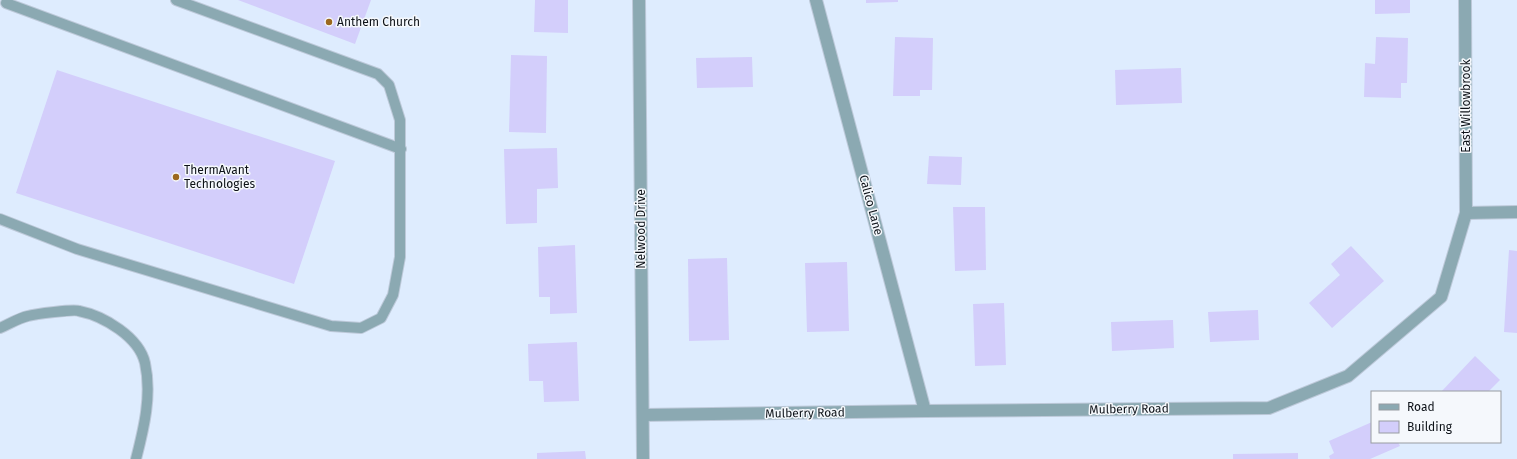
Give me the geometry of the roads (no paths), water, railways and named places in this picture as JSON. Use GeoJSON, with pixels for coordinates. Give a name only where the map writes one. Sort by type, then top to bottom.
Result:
{"type":"FeatureCollection","features":[{"type":"Feature","properties":{"kind":"street","name":"Nelwood Drive"},"geometry":{"type":"LineString","coordinates":[[639,0],[643,459]]}},
{"type":"Feature","properties":{"kind":"street","name":"Calico Lane"},"geometry":{"type":"LineString","coordinates":[[816,0],[925,411]]}},
{"type":"Feature","properties":{"kind":"street","name":"East Willowbrook"},"geometry":{"type":"LineString","coordinates":[[1465,0],[1466,213]]}},
{"type":"Feature","properties":{"kind":"street"},"geometry":{"type":"LineString","coordinates":[[1466,213],[1517,212]]}},
{"type":"Feature","properties":{"kind":"street","name":"Mulberry Road"},"geometry":{"type":"LineString","coordinates":[[643,415],[1269,408],[1348,376],[1441,297],[1466,213]]}},
{"type":"Feature","properties":{"kind":"lane"},"geometry":{"type":"LineString","coordinates":[[0,219],[77,249],[331,326],[361,328],[381,318],[393,295],[400,257],[400,120],[389,85],[378,74],[176,0]]}},
{"type":"Feature","properties":{"kind":"lane"},"geometry":{"type":"LineString","coordinates":[[6,4],[401,149]]}},
{"type":"Feature","properties":{"kind":"lane"},"geometry":{"type":"LineString","coordinates":[[0,328],[27,316],[78,310],[102,319],[123,331],[136,343],[145,361],[148,381],[146,418],[136,459]]}},
{"type":"Feature","properties":{"kind":"place","name":"Anthem Church"},"geometry":{"type":"Point","coordinates":[329,22]}},
{"type":"Feature","properties":{"kind":"place","name":"ThermAvant Technologies"},"geometry":{"type":"Point","coordinates":[176,177]}}]}
